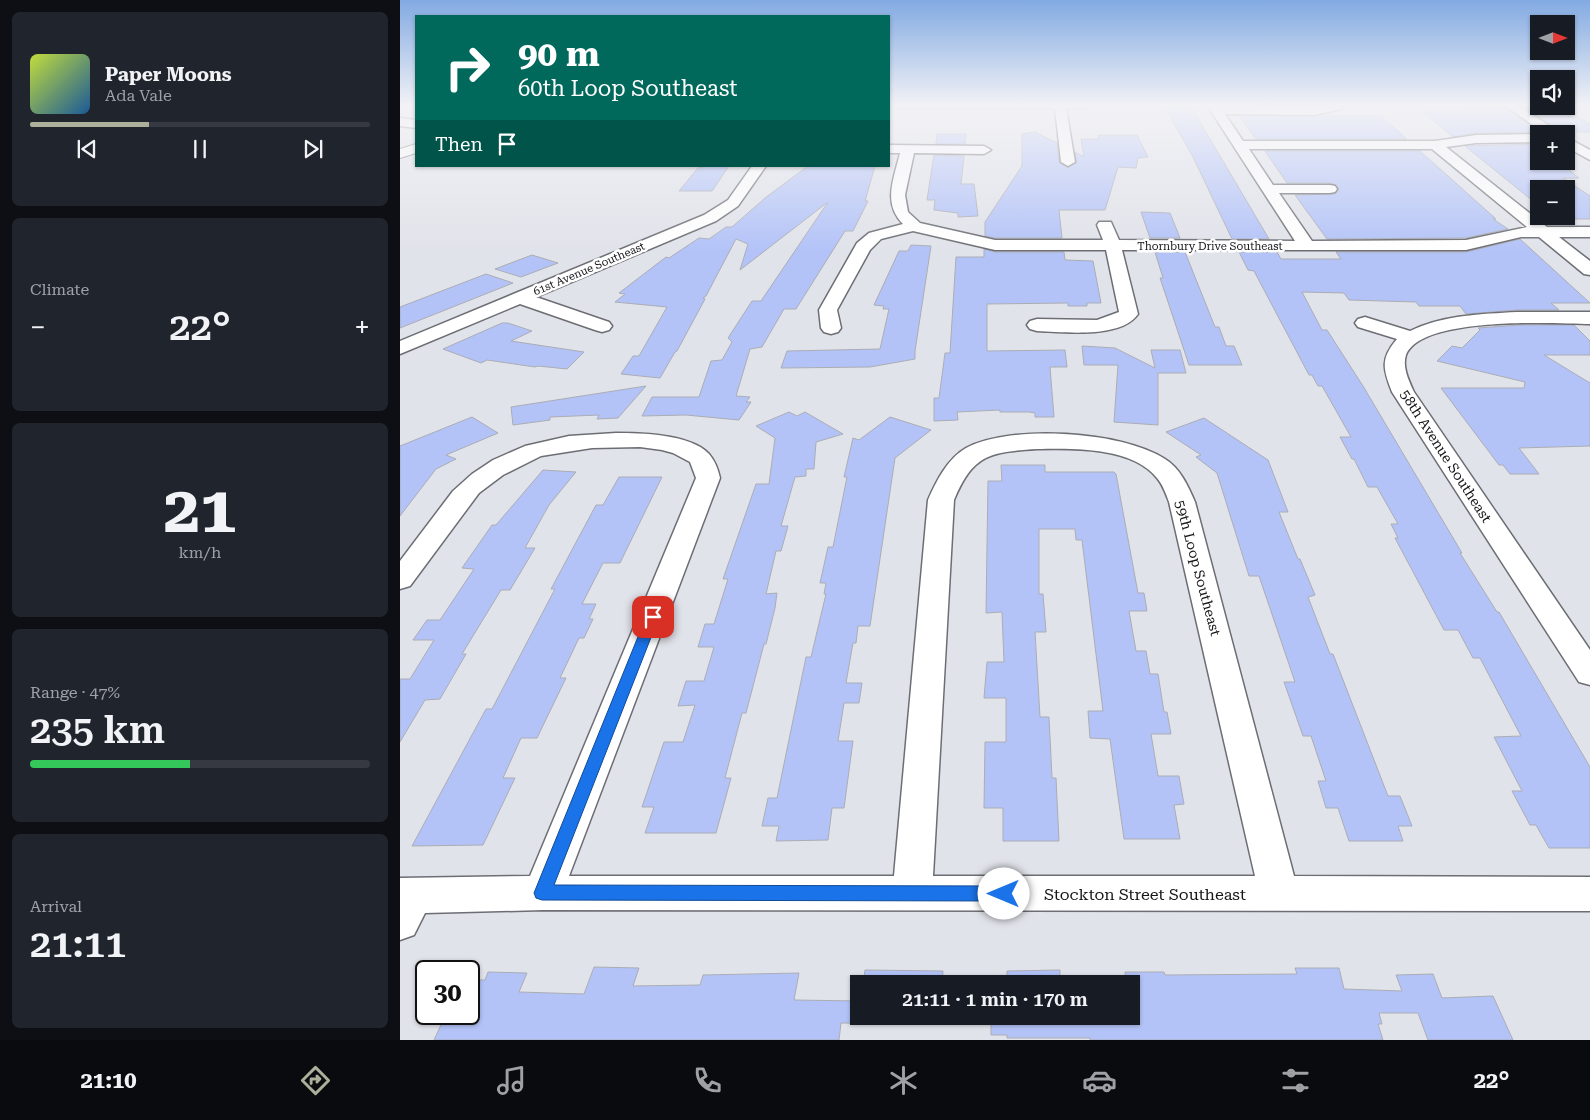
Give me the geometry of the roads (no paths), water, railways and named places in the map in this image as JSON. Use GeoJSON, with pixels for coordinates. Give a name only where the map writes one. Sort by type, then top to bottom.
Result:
{"type":"FeatureCollection","features":[{"type":"Feature","properties":{"kind":"street"},"geometry":{"type":"LineString","coordinates":[[907,154],[898,195],[901,213],[914,226]]}},
{"type":"Feature","properties":{"kind":"street"},"geometry":{"type":"LineString","coordinates":[[1067,154],[1068,162]]}},
{"type":"Feature","properties":{"kind":"street"},"geometry":{"type":"LineString","coordinates":[[1247,154],[1307,246]]}},
{"type":"Feature","properties":{"kind":"street"},"geometry":{"type":"LineString","coordinates":[[1445,154],[1590,270]]}},
{"type":"Feature","properties":{"kind":"street","name":"61st Avenue Southeast"},"geometry":{"type":"LineString","coordinates":[[400,348],[710,218],[733,203],[758,167]]}},
{"type":"Feature","properties":{"kind":"street"},"geometry":{"type":"LineString","coordinates":[[1270,189],[1330,189]]}},
{"type":"Feature","properties":{"kind":"street"},"geometry":{"type":"LineString","coordinates":[[1038,325],[1104,326],[1117,322],[1129,314],[1113,246],[1105,225]]}},
{"type":"Feature","properties":{"kind":"street"},"geometry":{"type":"LineString","coordinates":[[831,328],[828,310],[863,247],[875,236],[914,226]]}},
{"type":"Feature","properties":{"kind":"street","name":"Thornbury Drive Southeast"},"geometry":{"type":"LineString","coordinates":[[914,226],[952,238],[995,245],[1466,245],[1521,232],[1590,232]]}},
{"type":"Feature","properties":{"kind":"street"},"geometry":{"type":"LineString","coordinates":[[520,298],[602,326]]}},
{"type":"Feature","properties":{"kind":"street"},"geometry":{"type":"LineString","coordinates":[[1365,323],[1410,337],[1452,323],[1480,319],[1590,318]]}},
{"type":"Feature","properties":{"kind":"street","name":"58th Avenue Southeast"},"geometry":{"type":"LineString","coordinates":[[1410,337],[1397,352],[1395,376],[1590,674]]}},
{"type":"Feature","properties":{"kind":"street"},"geometry":{"type":"LineString","coordinates":[[400,580],[465,492],[485,476],[513,459],[535,450],[562,443],[587,440],[657,442],[679,447],[696,455],[705,466],[708,478],[542,893]]}},
{"type":"Feature","properties":{"kind":"street","name":"59th Loop Southeast"},"geometry":{"type":"LineString","coordinates":[[912,894],[941,500],[957,467],[974,453],[1012,442],[1101,444],[1136,453],[1158,465],[1171,478],[1182,502],[1279,894]]}},
{"type":"Feature","properties":{"kind":"street","name":"Stockton Street Southeast"},"geometry":{"type":"LineString","coordinates":[[404,905],[542,893],[1590,894]]}}]}
